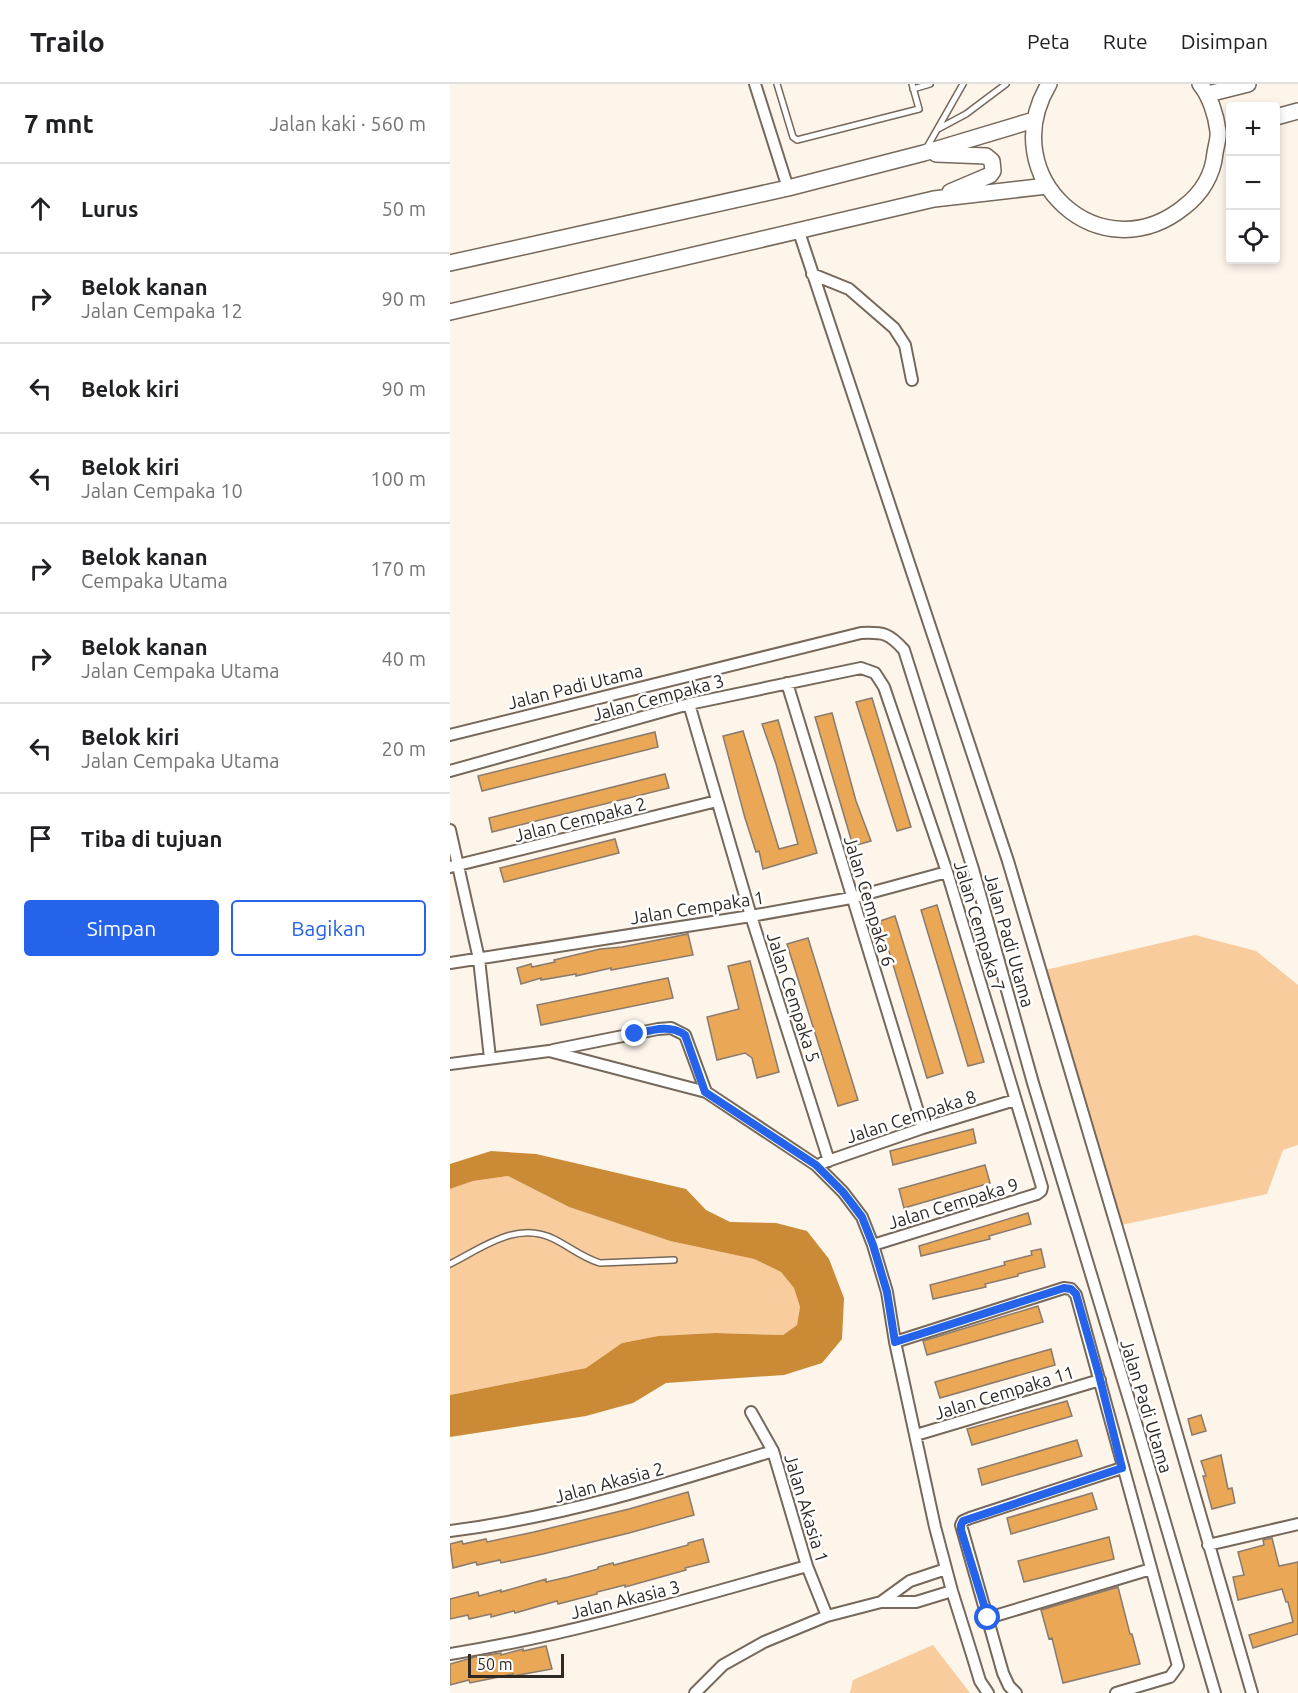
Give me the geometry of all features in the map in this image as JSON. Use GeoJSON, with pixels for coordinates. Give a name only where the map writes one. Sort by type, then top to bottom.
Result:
{"type":"FeatureCollection","features":[{"type":"Feature","properties":{"kind":"street"},"geometry":{"type":"LineString","coordinates":[[755,84],[788,188]]}},
{"type":"Feature","properties":{"kind":"street"},"geometry":{"type":"LineString","coordinates":[[1049,84],[1040,98],[1032,137],[1039,171],[1047,186],[1070,212],[1102,227],[1137,230],[1170,219],[1197,197],[1214,166],[1224,130],[1204,89],[1248,84]]}},
{"type":"Feature","properties":{"kind":"street"},"geometry":{"type":"LineString","coordinates":[[1280,116],[1298,111]]}},
{"type":"Feature","properties":{"kind":"street"},"geometry":{"type":"LineString","coordinates":[[450,262],[788,188],[924,153],[1034,120]]}},
{"type":"Feature","properties":{"kind":"street"},"geometry":{"type":"LineString","coordinates":[[924,153],[986,156],[990,158],[993,166],[990,175],[934,199]]}},
{"type":"Feature","properties":{"kind":"street"},"geometry":{"type":"LineString","coordinates":[[450,312],[934,199],[1047,186]]}},
{"type":"Feature","properties":{"kind":"street"},"geometry":{"type":"LineString","coordinates":[[798,229],[1008,861],[1129,1266],[1252,1693]]}},
{"type":"Feature","properties":{"kind":"street"},"geometry":{"type":"LineString","coordinates":[[812,274],[849,289],[894,328],[905,345],[912,380]]}},
{"type":"Feature","properties":{"kind":"street","name":"Jalan Padi Utama"},"geometry":{"type":"LineString","coordinates":[[450,735],[861,633],[880,632],[893,638],[904,650],[973,869],[1032,1083],[1134,1416],[1215,1693]]}},
{"type":"Feature","properties":{"kind":"street","name":"Jalan Cempaka 3"},"geometry":{"type":"LineString","coordinates":[[450,771],[689,704],[861,668],[875,673]]}},
{"type":"Feature","properties":{"kind":"street","name":"Jalan Cempaka 7"},"geometry":{"type":"LineString","coordinates":[[875,673],[884,687],[947,872],[1042,1187],[1041,1191]]}},
{"type":"Feature","properties":{"kind":"street","name":"Jalan Cempaka 6"},"geometry":{"type":"LineString","coordinates":[[787,683],[923,1128]]}},
{"type":"Feature","properties":{"kind":"street","name":"Jalan Cempaka 5"},"geometry":{"type":"LineString","coordinates":[[689,704],[751,916],[829,1161]]}},
{"type":"Feature","properties":{"kind":"street","name":"Jalan Cempaka 2"},"geometry":{"type":"LineString","coordinates":[[454,867],[717,801]]}},
{"type":"Feature","properties":{"kind":"street"},"geometry":{"type":"LineString","coordinates":[[450,830],[454,867],[479,959],[490,1058]]}},
{"type":"Feature","properties":{"kind":"street","name":"Jalan Cempaka 1"},"geometry":{"type":"LineString","coordinates":[[450,963],[851,898],[947,872]]}},
{"type":"Feature","properties":{"kind":"street"},"geometry":{"type":"LineString","coordinates":[[450,1064],[549,1051],[671,1028],[685,1035],[705,1092]]}},
{"type":"Feature","properties":{"kind":"street"},"geometry":{"type":"LineString","coordinates":[[549,1051],[705,1092],[816,1165],[843,1192],[862,1217],[887,1292],[925,1488],[946,1569],[980,1681],[988,1693]]}},
{"type":"Feature","properties":{"kind":"street","name":"Jalan Cempaka 8"},"geometry":{"type":"LineString","coordinates":[[816,1165],[923,1128],[1015,1100]]}},
{"type":"Feature","properties":{"kind":"street","name":"Jalan Cempaka 9"},"geometry":{"type":"LineString","coordinates":[[873,1245],[1041,1191]]}},
{"type":"Feature","properties":{"kind":"street"},"geometry":{"type":"LineString","coordinates":[[895,1342],[1064,1288],[1071,1289],[1076,1294],[1178,1666],[1170,1677],[1116,1693]]}},
{"type":"Feature","properties":{"kind":"street","name":"Jalan Cempaka 11"},"geometry":{"type":"LineString","coordinates":[[916,1436],[1100,1380]]}},
{"type":"Feature","properties":{"kind":"street","name":"Jalan Akasia 1"},"geometry":{"type":"LineString","coordinates":[[751,1412],[773,1452],[807,1566],[827,1616]]}},
{"type":"Feature","properties":{"kind":"street","name":"Jalan Akasia 2"},"geometry":{"type":"LineString","coordinates":[[450,1531],[497,1525],[577,1509],[773,1452]]}},
{"type":"Feature","properties":{"kind":"street"},"geometry":{"type":"LineString","coordinates":[[1016,1693],[1009,1686],[1004,1673],[961,1525],[963,1521],[1122,1468]]}},
{"type":"Feature","properties":{"kind":"street"},"geometry":{"type":"LineString","coordinates":[[1208,1545],[1298,1524]]}},
{"type":"Feature","properties":{"kind":"street","name":"Jalan Akasia 3"},"geometry":{"type":"LineString","coordinates":[[450,1654],[495,1647],[578,1628],[807,1566]]}},
{"type":"Feature","properties":{"kind":"street"},"geometry":{"type":"LineString","coordinates":[[881,1602],[910,1581],[946,1569]]}},
{"type":"Feature","properties":{"kind":"street"},"geometry":{"type":"LineString","coordinates":[[988,1618],[1151,1569]]}},
{"type":"Feature","properties":{"kind":"street"},"geometry":{"type":"LineString","coordinates":[[695,1693],[723,1665],[764,1642],[827,1616],[881,1602],[916,1602],[952,1591]]}},
{"type":"Feature","properties":{"kind":"lane"},"geometry":{"type":"LineString","coordinates":[[777,84],[793,137],[798,140],[919,109],[913,86],[930,84]]}},
{"type":"Feature","properties":{"kind":"lane"},"geometry":{"type":"LineString","coordinates":[[924,153],[963,84]]}},
{"type":"Feature","properties":{"kind":"lane"},"geometry":{"type":"LineString","coordinates":[[938,129],[966,114],[1006,84]]}},
{"type":"Feature","properties":{"kind":"lane"},"geometry":{"type":"LineString","coordinates":[[450,1264],[501,1238],[522,1232],[552,1237],[590,1260],[600,1263],[674,1260]]}},
{"type":"Feature","properties":{"kind":"shaded area"},"geometry":{"type":"Polygon","coordinates":[[[1195,935],[1256,951],[1298,985],[1298,1145],[1283,1150],[1267,1194],[1112,1227],[1037,972],[1195,935]]]}},
{"type":"Feature","properties":{"kind":"shaded area"},"geometry":{"type":"Polygon","coordinates":[[[491,1151],[536,1154],[686,1189],[706,1210],[730,1222],[776,1223],[807,1231],[829,1259],[844,1298],[842,1339],[822,1363],[784,1375],[666,1383],[633,1403],[586,1416],[450,1437],[450,1395],[586,1368],[622,1343],[658,1336],[715,1333],[783,1335],[797,1325],[800,1307],[794,1288],[781,1272],[754,1259],[670,1241],[569,1207],[508,1176],[473,1181],[450,1189],[450,1164],[491,1151]]]}},
{"type":"Feature","properties":{"kind":"shaded area"},"geometry":{"type":"Polygon","coordinates":[[[508,1176],[569,1207],[670,1241],[754,1259],[781,1272],[794,1288],[800,1307],[797,1325],[783,1335],[715,1333],[658,1336],[622,1343],[586,1368],[450,1395],[450,1189],[473,1181],[508,1176]]]}},
{"type":"Feature","properties":{"kind":"shaded area"},"geometry":{"type":"Polygon","coordinates":[[[933,1645],[970,1693],[850,1693],[853,1680],[933,1645]]]}},
{"type":"Feature","properties":{"kind":"building"},"geometry":{"type":"Polygon","coordinates":[[[872,698],[911,827],[897,831],[856,702],[872,698]]]}},
{"type":"Feature","properties":{"kind":"building"},"geometry":{"type":"Polygon","coordinates":[[[832,713],[856,801],[871,841],[853,846],[815,717],[832,713]]]}},
{"type":"Feature","properties":{"kind":"building"},"geometry":{"type":"Polygon","coordinates":[[[778,720],[817,853],[763,869],[759,851],[756,852],[745,818],[723,736],[743,731],[779,849],[798,844],[776,764],[762,724],[778,720]]]}},
{"type":"Feature","properties":{"kind":"building"},"geometry":{"type":"Polygon","coordinates":[[[655,732],[658,747],[482,791],[478,776],[655,732]]]}},
{"type":"Feature","properties":{"kind":"building"},"geometry":{"type":"Polygon","coordinates":[[[665,774],[669,788],[492,832],[489,818],[665,774]]]}},
{"type":"Feature","properties":{"kind":"building"},"geometry":{"type":"Polygon","coordinates":[[[615,839],[619,853],[504,882],[500,868],[615,839]]]}},
{"type":"Feature","properties":{"kind":"building"},"geometry":{"type":"Polygon","coordinates":[[[937,905],[984,1062],[968,1066],[921,910],[937,905]]]}},
{"type":"Feature","properties":{"kind":"building"},"geometry":{"type":"Polygon","coordinates":[[[895,916],[943,1073],[927,1078],[880,921],[895,916]]]}},
{"type":"Feature","properties":{"kind":"building"},"geometry":{"type":"Polygon","coordinates":[[[688,934],[693,955],[576,976],[576,974],[541,980],[541,978],[521,984],[517,968],[555,962],[554,960],[600,949],[688,934]]]}},
{"type":"Feature","properties":{"kind":"building"},"geometry":{"type":"Polygon","coordinates":[[[808,938],[858,1100],[838,1106],[787,944],[808,938]]]}},
{"type":"Feature","properties":{"kind":"building"},"geometry":{"type":"Polygon","coordinates":[[[750,961],[779,1072],[757,1078],[752,1058],[745,1053],[717,1060],[707,1017],[739,1009],[728,966],[750,961]]]}},
{"type":"Feature","properties":{"kind":"building"},"geometry":{"type":"Polygon","coordinates":[[[668,978],[673,998],[541,1025],[537,1005],[668,978]]]}},
{"type":"Feature","properties":{"kind":"building"},"geometry":{"type":"Polygon","coordinates":[[[973,1129],[976,1143],[893,1165],[890,1151],[973,1129]]]}},
{"type":"Feature","properties":{"kind":"building"},"geometry":{"type":"Polygon","coordinates":[[[985,1165],[990,1183],[904,1208],[899,1189],[985,1165]]]}},
{"type":"Feature","properties":{"kind":"building"},"geometry":{"type":"Polygon","coordinates":[[[1028,1213],[1031,1224],[989,1236],[990,1239],[921,1256],[919,1246],[1028,1213]]]}},
{"type":"Feature","properties":{"kind":"building"},"geometry":{"type":"Polygon","coordinates":[[[1041,1249],[1045,1267],[985,1284],[986,1287],[933,1299],[930,1285],[1005,1265],[1004,1262],[1032,1255],[1031,1251],[1041,1249]]]}},
{"type":"Feature","properties":{"kind":"building"},"geometry":{"type":"Polygon","coordinates":[[[1038,1306],[1043,1322],[927,1355],[923,1341],[1038,1306]]]}},
{"type":"Feature","properties":{"kind":"building"},"geometry":{"type":"Polygon","coordinates":[[[1051,1349],[1055,1365],[940,1398],[935,1382],[1051,1349]]]}},
{"type":"Feature","properties":{"kind":"building"},"geometry":{"type":"Polygon","coordinates":[[[1067,1401],[1072,1416],[972,1445],[967,1429],[1067,1401]]]}},
{"type":"Feature","properties":{"kind":"building"},"geometry":{"type":"Polygon","coordinates":[[[1201,1415],[1206,1431],[1192,1435],[1188,1419],[1201,1415]]]}},
{"type":"Feature","properties":{"kind":"building"},"geometry":{"type":"Polygon","coordinates":[[[1077,1440],[1082,1456],[982,1485],[978,1469],[1077,1440]]]}},
{"type":"Feature","properties":{"kind":"building"},"geometry":{"type":"Polygon","coordinates":[[[1221,1455],[1228,1489],[1232,1488],[1235,1503],[1212,1509],[1201,1461],[1221,1455]]]}},
{"type":"Feature","properties":{"kind":"building"},"geometry":{"type":"Polygon","coordinates":[[[688,1492],[694,1515],[543,1554],[501,1563],[500,1560],[477,1565],[476,1562],[453,1568],[450,1544],[486,1539],[487,1542],[534,1532],[688,1492]]]}},
{"type":"Feature","properties":{"kind":"building"},"geometry":{"type":"Polygon","coordinates":[[[1092,1493],[1097,1509],[1011,1534],[1007,1518],[1092,1493]]]}},
{"type":"Feature","properties":{"kind":"building"},"geometry":{"type":"Polygon","coordinates":[[[1109,1537],[1114,1559],[1024,1582],[1018,1561],[1109,1537]]]}},
{"type":"Feature","properties":{"kind":"building"},"geometry":{"type":"Polygon","coordinates":[[[1272,1538],[1279,1566],[1298,1562],[1298,1634],[1253,1648],[1249,1635],[1293,1622],[1282,1589],[1238,1600],[1233,1577],[1244,1575],[1238,1552],[1264,1545],[1263,1540],[1272,1538]]]}},
{"type":"Feature","properties":{"kind":"building"},"geometry":{"type":"Polygon","coordinates":[[[703,1539],[709,1562],[685,1568],[686,1570],[515,1613],[514,1611],[491,1617],[491,1614],[469,1619],[468,1615],[450,1619],[450,1599],[478,1592],[479,1596],[501,1590],[501,1592],[546,1579],[546,1582],[568,1577],[703,1539]]]}},
{"type":"Feature","properties":{"kind":"building"},"geometry":{"type":"Polygon","coordinates":[[[1118,1587],[1140,1664],[1063,1683],[1052,1638],[1049,1639],[1041,1610],[1118,1587]]]}},
{"type":"Feature","properties":{"kind":"building"},"geometry":{"type":"Polygon","coordinates":[[[546,1646],[552,1669],[470,1683],[469,1680],[450,1685],[450,1664],[475,1657],[501,1653],[501,1655],[546,1646]]]}},
{"type":"Feature","properties":{"kind":"route"},"geometry":{"type":"LineString","coordinates":[[635,1034],[671,1028],[685,1035],[705,1092],[816,1165],[843,1192],[862,1217],[873,1245],[887,1292],[895,1342],[1064,1288],[1071,1289],[1076,1294],[1122,1468],[963,1521],[961,1530],[988,1618]]}}]}
